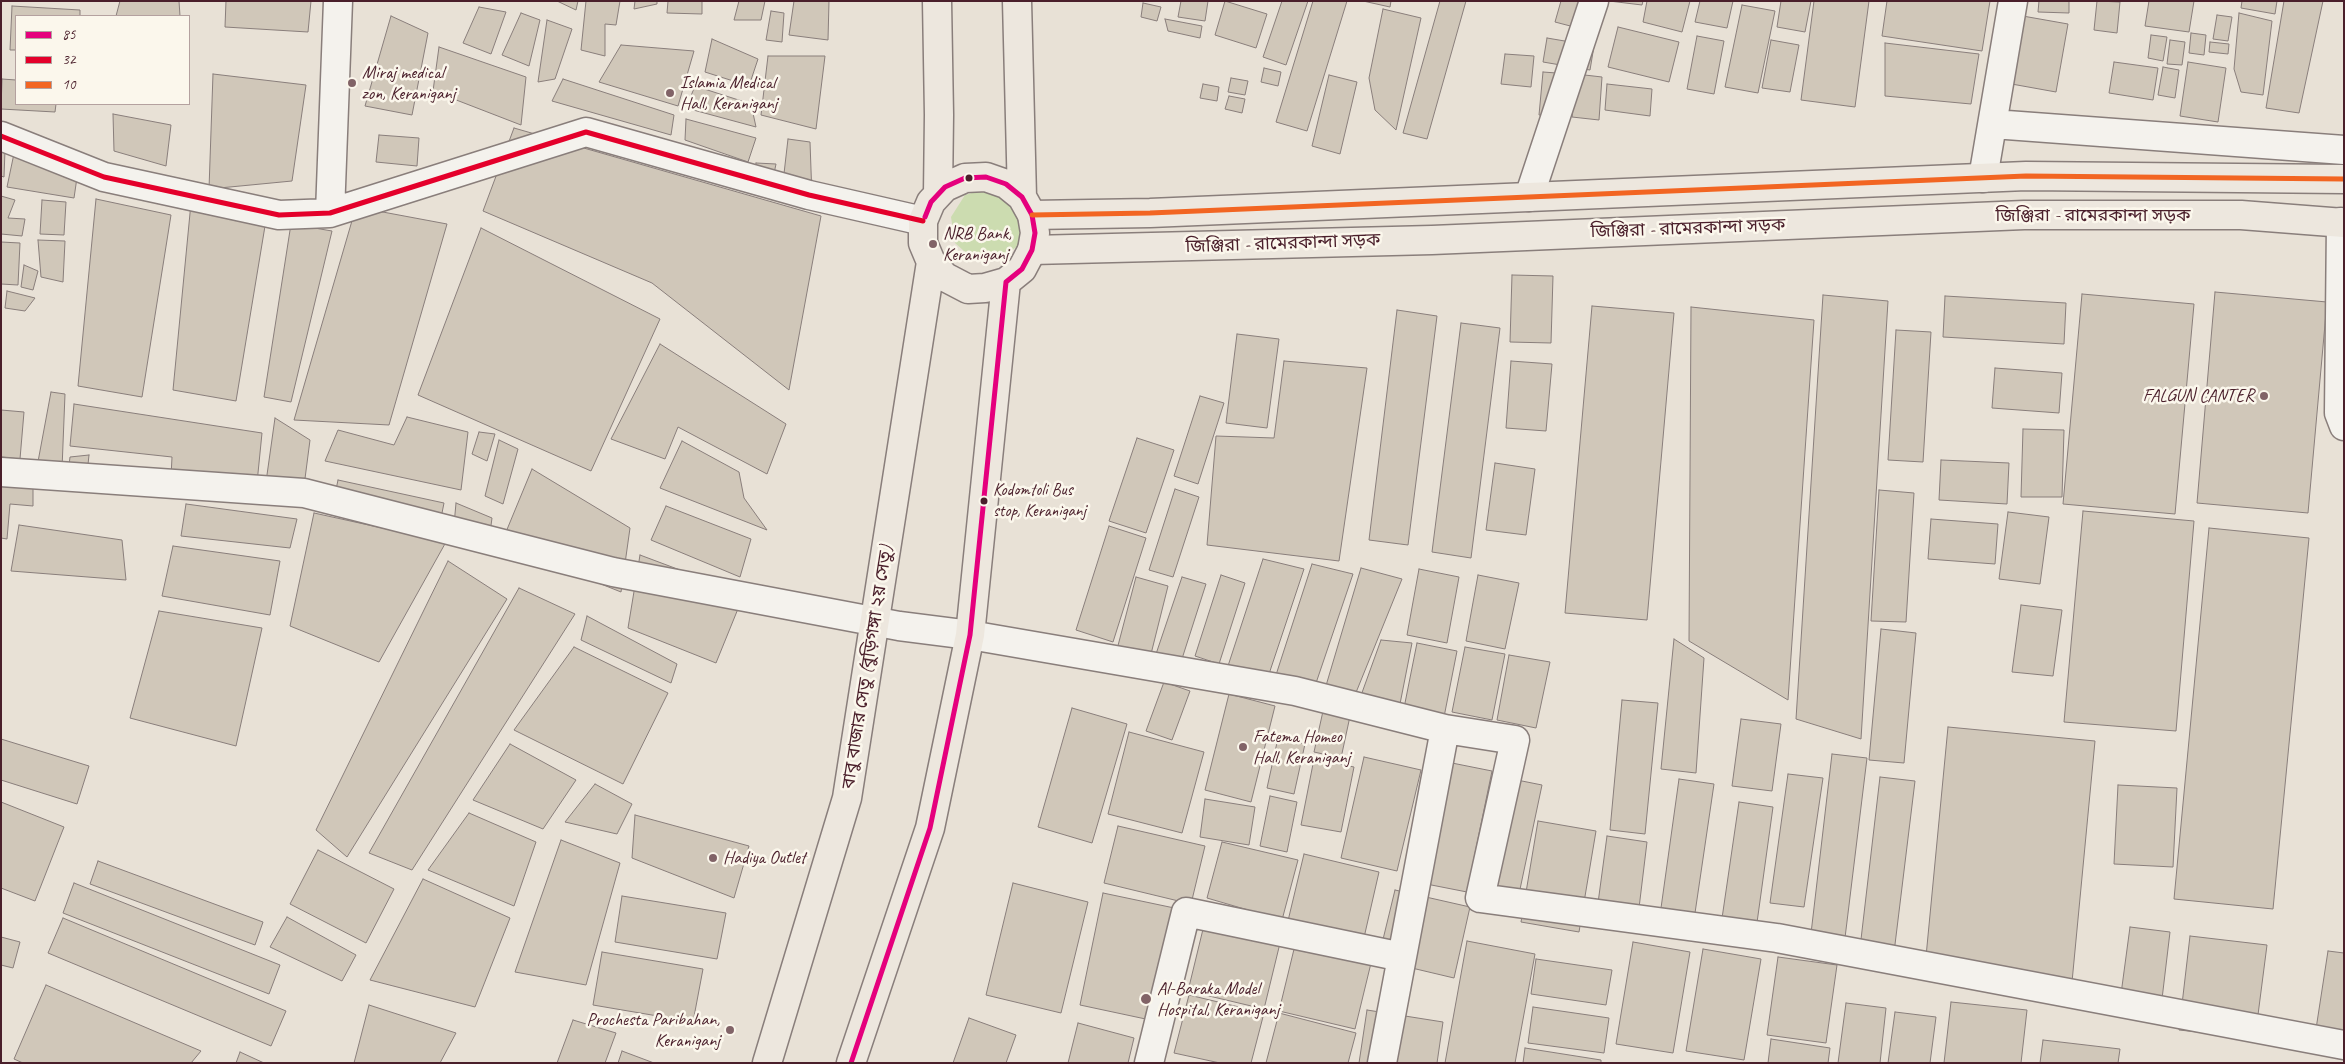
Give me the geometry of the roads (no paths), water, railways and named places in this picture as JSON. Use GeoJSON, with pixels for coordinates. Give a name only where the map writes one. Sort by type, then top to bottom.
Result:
{"type":"FeatureCollection","features":[{"type":"Feature","properties":{"kind":"main road"},"geometry":{"type":"LineString","coordinates":[[937,1],[938,194]]}},
{"type":"Feature","properties":{"kind":"main road"},"geometry":{"type":"LineString","coordinates":[[1017,1],[1027,206],[1035,233],[1032,250],[1022,269],[1006,282],[986,288],[968,289],[945,278],[931,262],[923,243],[923,222],[931,202],[946,187],[965,178],[986,177],[1006,184],[1027,206]]}},
{"type":"Feature","properties":{"kind":"main road","name":"জিঞ্জিরা - রামেরকান্দা সড়ক"},"geometry":{"type":"LineString","coordinates":[[1027,206],[1150,213],[1983,178],[2243,176],[2344,179]]}},
{"type":"Feature","properties":{"kind":"main road","name":"জিঞ্জিরা - রামেরকান্দা সড়ক"},"geometry":{"type":"LineString","coordinates":[[1032,250],[1432,240],[2024,215],[2241,215],[2342,222]]}},
{"type":"Feature","properties":{"kind":"main road","name":"বাবু বাজার সেতু (বুড়িগঙ্গা ২য় সেতু)"},"geometry":{"type":"LineString","coordinates":[[767,1063],[847,798],[931,262]]}},
{"type":"Feature","properties":{"kind":"main road"},"geometry":{"type":"LineString","coordinates":[[851,1063],[930,828],[970,635],[1006,282]]}},
{"type":"Feature","properties":{"kind":"street"},"geometry":{"type":"LineString","coordinates":[[330,213],[338,1]]}},
{"type":"Feature","properties":{"kind":"street"},"geometry":{"type":"LineString","coordinates":[[1529,196],[1594,1]]}},
{"type":"Feature","properties":{"kind":"street"},"geometry":{"type":"LineString","coordinates":[[1983,178],[2013,1]]}},
{"type":"Feature","properties":{"kind":"street"},"geometry":{"type":"LineString","coordinates":[[1993,124],[2344,150]]}},
{"type":"Feature","properties":{"kind":"street"},"geometry":{"type":"LineString","coordinates":[[1,136],[104,177],[279,215],[330,213],[586,132],[809,195],[923,222]]}},
{"type":"Feature","properties":{"kind":"street"},"geometry":{"type":"LineString","coordinates":[[2342,222],[2339,413],[2344,426]]}},
{"type":"Feature","properties":{"kind":"street"},"geometry":{"type":"LineString","coordinates":[[1,472],[304,493],[613,572],[899,626],[970,635],[1295,691],[1445,729],[1515,740],[1480,898],[1777,938],[2344,1045]]}},
{"type":"Feature","properties":{"kind":"street"},"geometry":{"type":"LineString","coordinates":[[1382,1063],[1445,729]]}},
{"type":"Feature","properties":{"kind":"street"},"geometry":{"type":"LineString","coordinates":[[1149,1063],[1186,912],[1402,957]]}},
{"type":"Feature","properties":{"kind":"place","name":"Miraj medical zon, Keraniganj"},"geometry":{"type":"Point","coordinates":[352,83]}},
{"type":"Feature","properties":{"kind":"place","name":"Islamia Medical Hall, Keraniganj"},"geometry":{"type":"Point","coordinates":[670,93]}},
{"type":"Feature","properties":{"kind":"place","name":"NRB Bank, Keraniganj"},"geometry":{"type":"Point","coordinates":[933,244]}},
{"type":"Feature","properties":{"kind":"place","name":"FALGUN CANTER"},"geometry":{"type":"Point","coordinates":[2264,396]}},
{"type":"Feature","properties":{"kind":"place","name":"Kodomtoli Bus stop, Keraniganj"},"geometry":{"type":"Point","coordinates":[984,501]}},
{"type":"Feature","properties":{"kind":"place","name":"Fatema Homeo Hall, Keraniganj"},"geometry":{"type":"Point","coordinates":[1243,747]}},
{"type":"Feature","properties":{"kind":"place","name":"Hadiya Outlet"},"geometry":{"type":"Point","coordinates":[713,858]}},
{"type":"Feature","properties":{"kind":"place","name":"Al-Baraka Model Hospital, Keraniganj"},"geometry":{"type":"Point","coordinates":[1146,999]}},
{"type":"Feature","properties":{"kind":"place","name":"Prochesta Paribahan, Keraniganj"},"geometry":{"type":"Point","coordinates":[730,1030]}}]}
